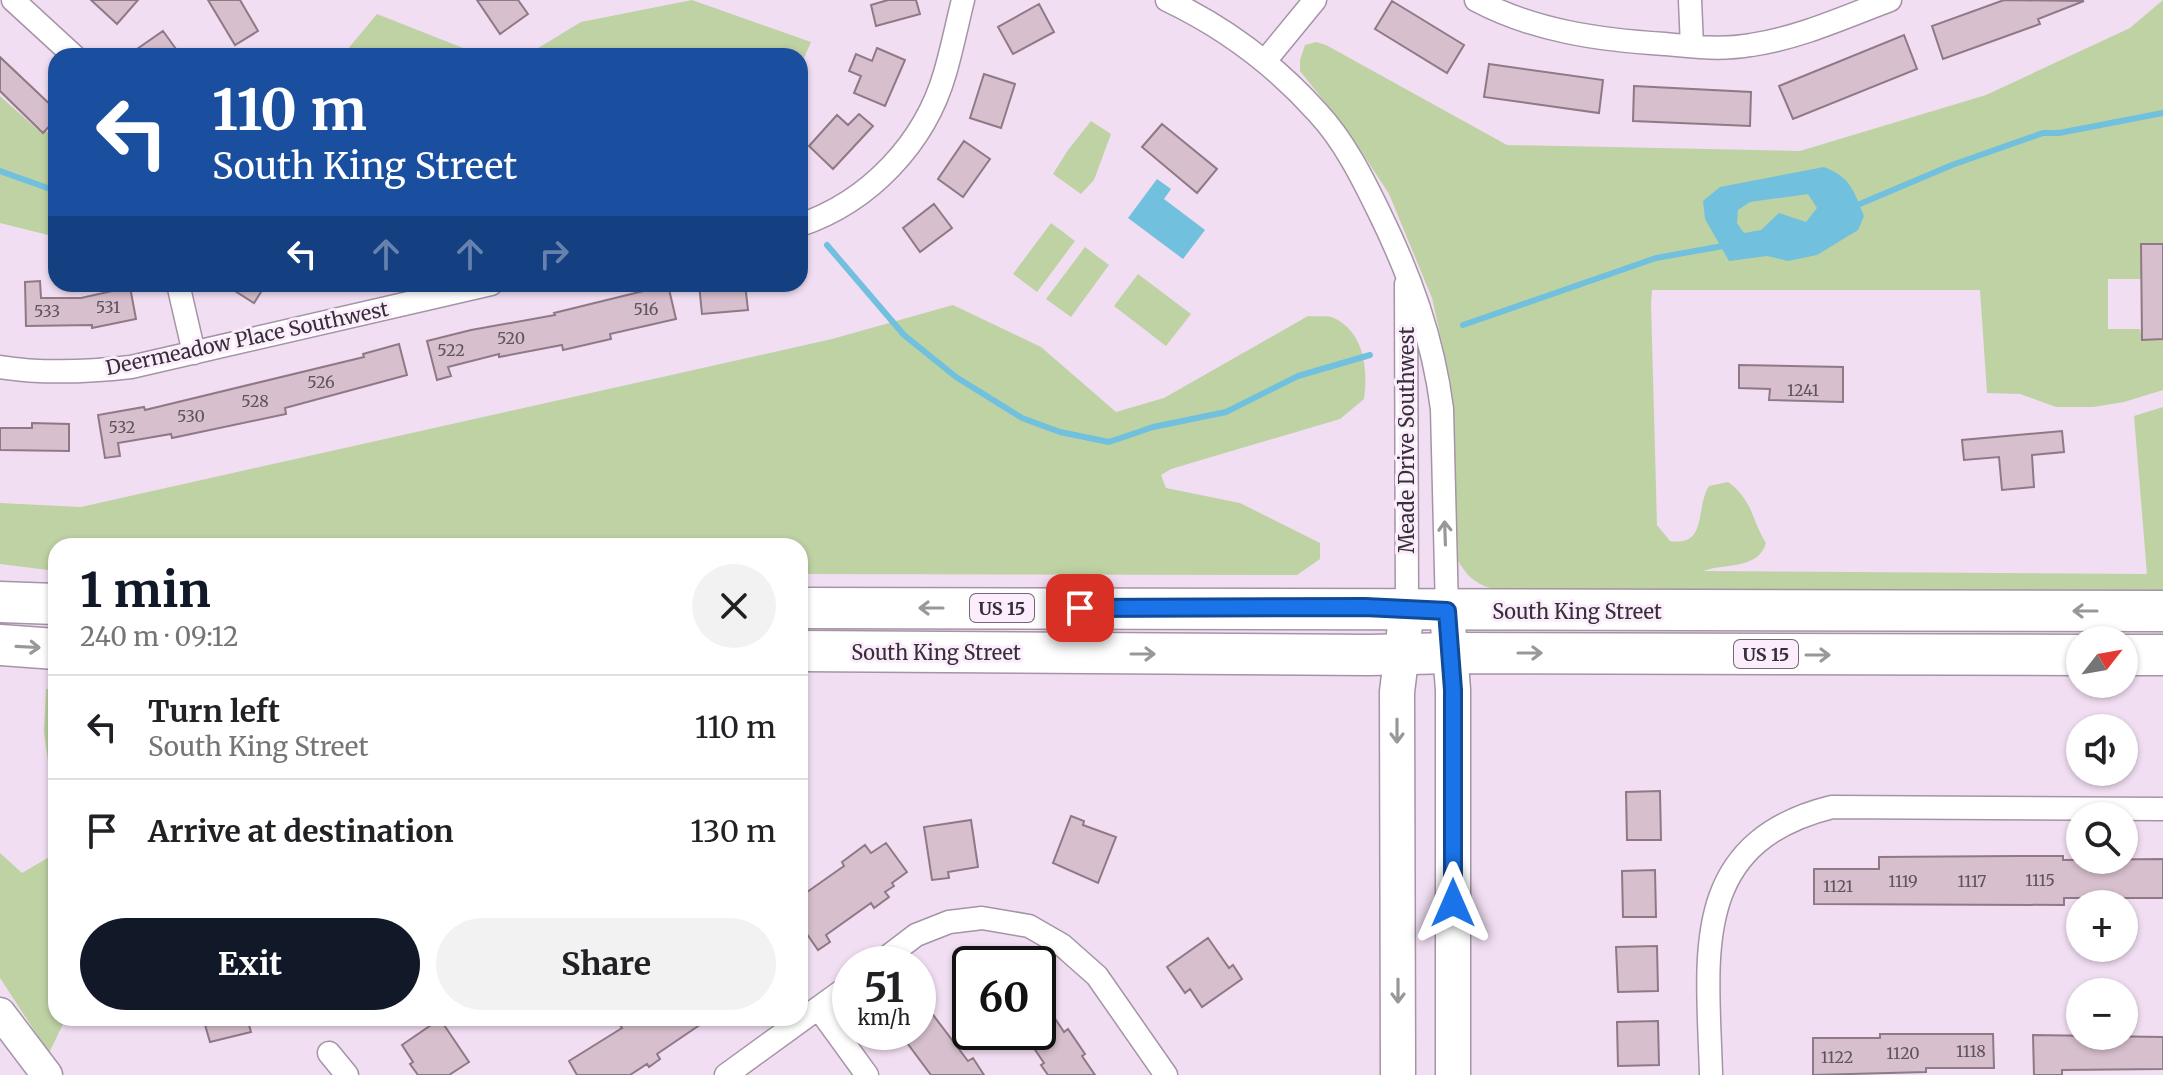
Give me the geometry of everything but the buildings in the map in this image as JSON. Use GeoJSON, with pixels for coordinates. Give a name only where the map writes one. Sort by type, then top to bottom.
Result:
{"type":"FeatureCollection","features":[{"type":"Feature","properties":{"kind":"highway"},"geometry":{"type":"LineString","coordinates":[[0,602],[48,604]]}},
{"type":"Feature","properties":{"kind":"highway","name":"South King Street"},"geometry":{"type":"LineString","coordinates":[[808,608],[2163,611]]}},
{"type":"Feature","properties":{"kind":"highway"},"geometry":{"type":"LineString","coordinates":[[0,645],[48,648]]}},
{"type":"Feature","properties":{"kind":"highway","name":"South King Street"},"geometry":{"type":"LineString","coordinates":[[808,651],[2066,655]]}},
{"type":"Feature","properties":{"kind":"highway"},"geometry":{"type":"LineString","coordinates":[[2138,655],[2163,655]]}},
{"type":"Feature","properties":{"kind":"main road"},"geometry":{"type":"LineString","coordinates":[[1398,1075],[1397,692],[1407,609]]}},
{"type":"Feature","properties":{"kind":"main road"},"geometry":{"type":"LineString","coordinates":[[1447,611],[1452,653],[1453,1075]]}},
{"type":"Feature","properties":{"kind":"street"},"geometry":{"type":"LineString","coordinates":[[13,0],[65,48]]}},
{"type":"Feature","properties":{"kind":"street"},"geometry":{"type":"LineString","coordinates":[[808,221],[848,203],[871,186],[896,161],[917,133],[945,75],[963,0]]}},
{"type":"Feature","properties":{"kind":"street","name":"Meade Drive Southwest"},"geometry":{"type":"LineString","coordinates":[[1167,0],[1220,30],[1265,61],[1320,115],[1347,153],[1370,194],[1406,270],[1426,326],[1442,409],[1447,611]]}},
{"type":"Feature","properties":{"kind":"street"},"geometry":{"type":"LineString","coordinates":[[1265,61],[1315,0]]}},
{"type":"Feature","properties":{"kind":"street"},"geometry":{"type":"LineString","coordinates":[[1476,0],[1526,23],[1591,37],[1727,49],[1777,40],[1890,0]]}},
{"type":"Feature","properties":{"kind":"street"},"geometry":{"type":"LineString","coordinates":[[1690,0],[1692,46]]}},
{"type":"Feature","properties":{"kind":"street","name":"Meade Drive Southwest"},"geometry":{"type":"LineString","coordinates":[[1406,270],[1407,609]]}},
{"type":"Feature","properties":{"kind":"street"},"geometry":{"type":"LineString","coordinates":[[180,292],[194,353]]}},
{"type":"Feature","properties":{"kind":"street","name":"Deermeadow Place Southwest"},"geometry":{"type":"LineString","coordinates":[[0,367],[45,372],[87,372],[131,367],[457,292]]}},
{"type":"Feature","properties":{"kind":"street"},"geometry":{"type":"LineString","coordinates":[[1711,1075],[1708,959],[1714,909],[1738,862],[1781,826],[1804,813],[1832,807],[2163,809]]}},
{"type":"Feature","properties":{"kind":"street"},"geometry":{"type":"LineString","coordinates":[[902,946],[916,935],[949,922],[982,918],[1029,926],[1062,945],[1097,976],[1166,1075]]}},
{"type":"Feature","properties":{"kind":"street"},"geometry":{"type":"LineString","coordinates":[[808,1017],[832,999]]}},
{"type":"Feature","properties":{"kind":"street"},"geometry":{"type":"LineString","coordinates":[[819,1009],[867,1075]]}},
{"type":"Feature","properties":{"kind":"street"},"geometry":{"type":"LineString","coordinates":[[0,1013],[47,1075]]}},
{"type":"Feature","properties":{"kind":"street"},"geometry":{"type":"LineString","coordinates":[[726,1075],[795,1026]]}},
{"type":"Feature","properties":{"kind":"street"},"geometry":{"type":"LineString","coordinates":[[329,1053],[347,1075]]}},
{"type":"Feature","properties":{"kind":"green space"},"geometry":{"type":"Polygon","coordinates":[[[692,0],[811,42],[808,49],[538,48],[581,22],[692,0]]]}},
{"type":"Feature","properties":{"kind":"green space"},"geometry":{"type":"Polygon","coordinates":[[[2163,0],[2163,244],[2141,245],[2142,279],[2108,279],[2108,329],[2140,329],[2142,339],[2163,339],[2163,390],[2124,402],[2093,407],[2056,407],[2020,394],[1987,393],[1980,290],[1652,290],[1651,303],[1657,525],[1670,541],[1690,538],[1698,524],[1709,486],[1728,482],[1747,503],[1766,543],[1762,552],[1748,562],[1703,571],[2147,574],[2134,416],[2163,407],[2163,599],[1490,588],[1467,574],[1457,559],[1454,411],[1432,298],[1389,194],[1348,131],[1300,71],[1305,45],[1316,42],[1326,45],[1507,145],[1800,151],[1986,95],[2130,28],[2163,0]]]}},
{"type":"Feature","properties":{"kind":"green space"},"geometry":{"type":"Polygon","coordinates":[[[377,14],[463,48],[349,48],[377,14]]]}},
{"type":"Feature","properties":{"kind":"green space"},"geometry":{"type":"Polygon","coordinates":[[[0,96],[37,129],[48,132],[48,235],[0,223],[0,96]]]}},
{"type":"Feature","properties":{"kind":"green space"},"geometry":{"type":"Polygon","coordinates":[[[1091,121],[1111,134],[1094,180],[1081,194],[1053,174],[1091,121]]]}},
{"type":"Feature","properties":{"kind":"green space"},"geometry":{"type":"Polygon","coordinates":[[[1051,223],[1075,241],[1037,292],[1013,274],[1051,223]]]}},
{"type":"Feature","properties":{"kind":"green space"},"geometry":{"type":"Polygon","coordinates":[[[1085,247],[1109,265],[1071,317],[1046,299],[1085,247]]]}},
{"type":"Feature","properties":{"kind":"green space"},"geometry":{"type":"Polygon","coordinates":[[[1138,274],[1191,314],[1166,346],[1114,306],[1138,274]]]}},
{"type":"Feature","properties":{"kind":"green space"},"geometry":{"type":"Polygon","coordinates":[[[953,305],[1041,347],[1116,412],[1164,398],[1308,316],[1331,317],[1344,325],[1358,343],[1364,365],[1364,399],[1340,419],[1171,469],[1161,475],[1166,488],[1240,503],[1320,543],[1320,559],[1297,575],[808,574],[808,538],[48,538],[48,570],[0,564],[0,503],[81,507],[832,339],[953,305]]]}},
{"type":"Feature","properties":{"kind":"green space"},"geometry":{"type":"Polygon","coordinates":[[[46,689],[48,689],[48,761],[44,732],[46,689]]]}},
{"type":"Feature","properties":{"kind":"green space"},"geometry":{"type":"Polygon","coordinates":[[[0,853],[22,873],[48,858],[48,1026],[62,1026],[49,1053],[0,978],[0,853]]]}},
{"type":"Feature","properties":{"kind":"water"},"geometry":{"type":"Polygon","coordinates":[[[1824,167],[1846,181],[1864,216],[1858,230],[1817,255],[1788,261],[1767,256],[1729,261],[1705,219],[1703,201],[1720,187],[1824,167]],[[1808,194],[1750,202],[1738,210],[1737,223],[1744,233],[1761,230],[1779,213],[1806,222],[1817,208],[1808,194]]]}},
{"type":"Feature","properties":{"kind":"water"},"geometry":{"type":"Polygon","coordinates":[[[1157,179],[1171,189],[1164,199],[1205,230],[1183,259],[1128,218],[1157,179]]]}},
{"type":"Feature","properties":{"kind":"waterway"},"geometry":{"type":"LineString","coordinates":[[1855,206],[1952,165],[2043,133],[2059,133],[2163,113]]}},
{"type":"Feature","properties":{"kind":"waterway"},"geometry":{"type":"LineString","coordinates":[[0,171],[48,188]]}},
{"type":"Feature","properties":{"kind":"waterway"},"geometry":{"type":"LineString","coordinates":[[827,245],[904,335],[956,377],[1022,418],[1060,432],[1109,442],[1153,427],[1226,412],[1298,376],[1370,355]]}},
{"type":"Feature","properties":{"kind":"waterway"},"geometry":{"type":"LineString","coordinates":[[1463,325],[1656,258],[1723,246]]}},
{"type":"Feature","properties":{"kind":"route"},"geometry":{"type":"LineString","coordinates":[[1080,608],[1365,607],[1447,611],[1453,690],[1453,903]]}}]}
